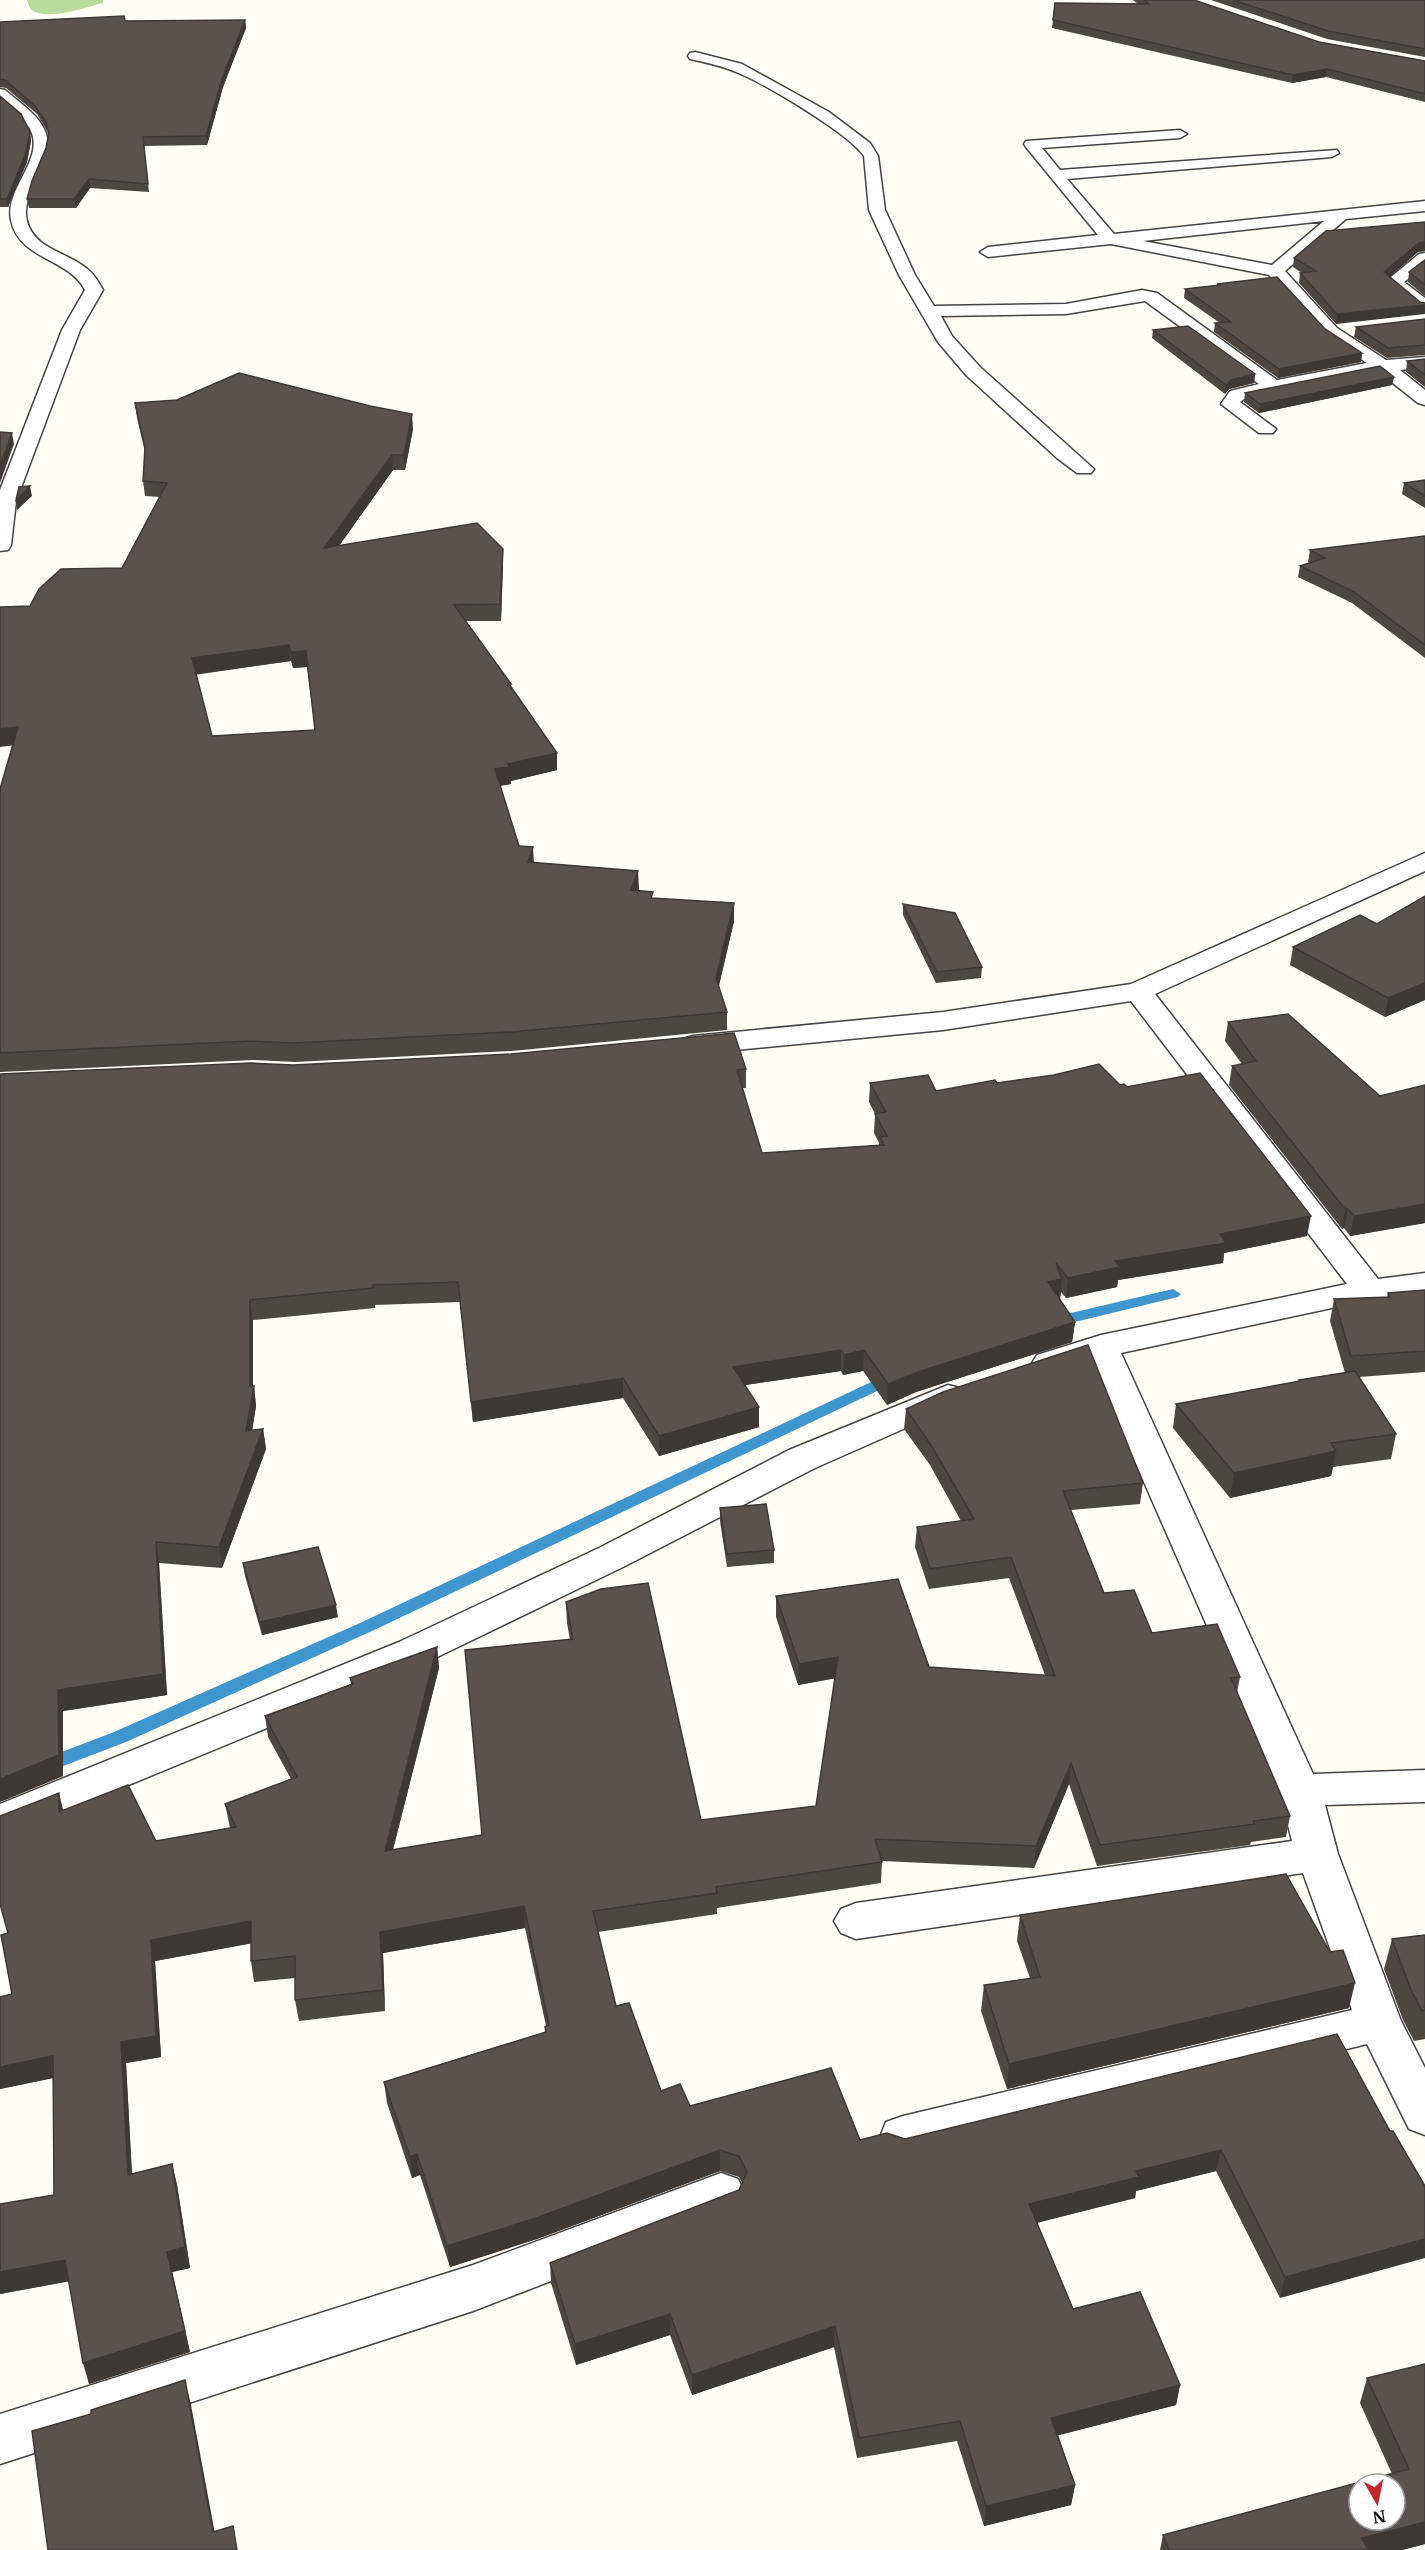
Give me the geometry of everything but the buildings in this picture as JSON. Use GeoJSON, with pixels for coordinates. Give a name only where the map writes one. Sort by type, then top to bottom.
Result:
{"type":"FeatureCollection","features":[{"type":"Feature","properties":{"kind":"street"},"geometry":{"type":"LineString","coordinates":[[695,56],[737,67],[818,112],[865,146],[871,156],[877,210],[907,275],[944,339],[973,371],[1064,454],[1084,469]]}},
{"type":"Feature","properties":{"kind":"street"},"geometry":{"type":"LineString","coordinates":[[0,93],[37,128],[42,145],[18,204],[19,222],[34,247],[91,279],[94,290],[71,330],[6,501],[0,545]]}},
{"type":"Feature","properties":{"kind":"street"},"geometry":{"type":"LineString","coordinates":[[1180,134],[1031,144],[1110,239],[1275,271],[1331,332],[1383,366],[1425,399]]}},
{"type":"Feature","properties":{"kind":"street"},"geometry":{"type":"LineString","coordinates":[[1056,175],[1332,153]]}},
{"type":"Feature","properties":{"kind":"street"},"geometry":{"type":"LineString","coordinates":[[988,252],[1425,206]]}},
{"type":"Feature","properties":{"kind":"street"},"geometry":{"type":"LineString","coordinates":[[1275,271],[1340,216]]}},
{"type":"Feature","properties":{"kind":"street"},"geometry":{"type":"LineString","coordinates":[[1425,258],[1393,282],[1425,306]]}},
{"type":"Feature","properties":{"kind":"street"},"geometry":{"type":"LineString","coordinates":[[929,311],[1066,309],[1142,295],[1151,297],[1274,386]]}},
{"type":"Feature","properties":{"kind":"street"},"geometry":{"type":"LineString","coordinates":[[1331,332],[1354,329]]}},
{"type":"Feature","properties":{"kind":"street"},"geometry":{"type":"LineString","coordinates":[[1266,429],[1230,404],[1232,399],[1238,395],[1274,386],[1383,366],[1425,362]]}},
{"type":"Feature","properties":{"kind":"street"},"geometry":{"type":"LineString","coordinates":[[665,1048],[943,1021],[1138,991],[1425,861]]}},
{"type":"Feature","properties":{"kind":"street"},"geometry":{"type":"LineString","coordinates":[[1138,991],[1365,1284]]}},
{"type":"Feature","properties":{"kind":"street"},"geometry":{"type":"LineString","coordinates":[[0,1822],[413,1652],[612,1557],[802,1458],[929,1402],[1101,1346],[1365,1284],[1425,1283]]}},
{"type":"Feature","properties":{"kind":"street"},"geometry":{"type":"LineString","coordinates":[[1101,1346],[1300,1790],[1317,1854],[1379,2022],[1425,2115]]}},
{"type":"Feature","properties":{"kind":"street"},"geometry":{"type":"LineString","coordinates":[[1300,1790],[1425,1786]]}},
{"type":"Feature","properties":{"kind":"street"},"geometry":{"type":"LineString","coordinates":[[856,1922],[1317,1854]]}},
{"type":"Feature","properties":{"kind":"street"},"geometry":{"type":"LineString","coordinates":[[903,2137],[1379,2022]]}},
{"type":"Feature","properties":{"kind":"street"},"geometry":{"type":"LineString","coordinates":[[0,2439],[473,2288],[721,2194]]}},
{"type":"Feature","properties":{"kind":"green space"},"geometry":{"type":"Polygon","coordinates":[[[27,0],[103,0],[103,3],[69,12],[43,14],[33,11],[27,0]]]}},
{"type":"Feature","properties":{"kind":"waterway"},"geometry":{"type":"LineString","coordinates":[[1054,1322],[1173,1294]]}},
{"type":"Feature","properties":{"kind":"waterway"},"geometry":{"type":"LineString","coordinates":[[45,1766],[120,1737],[366,1627],[890,1378]]}}]}
